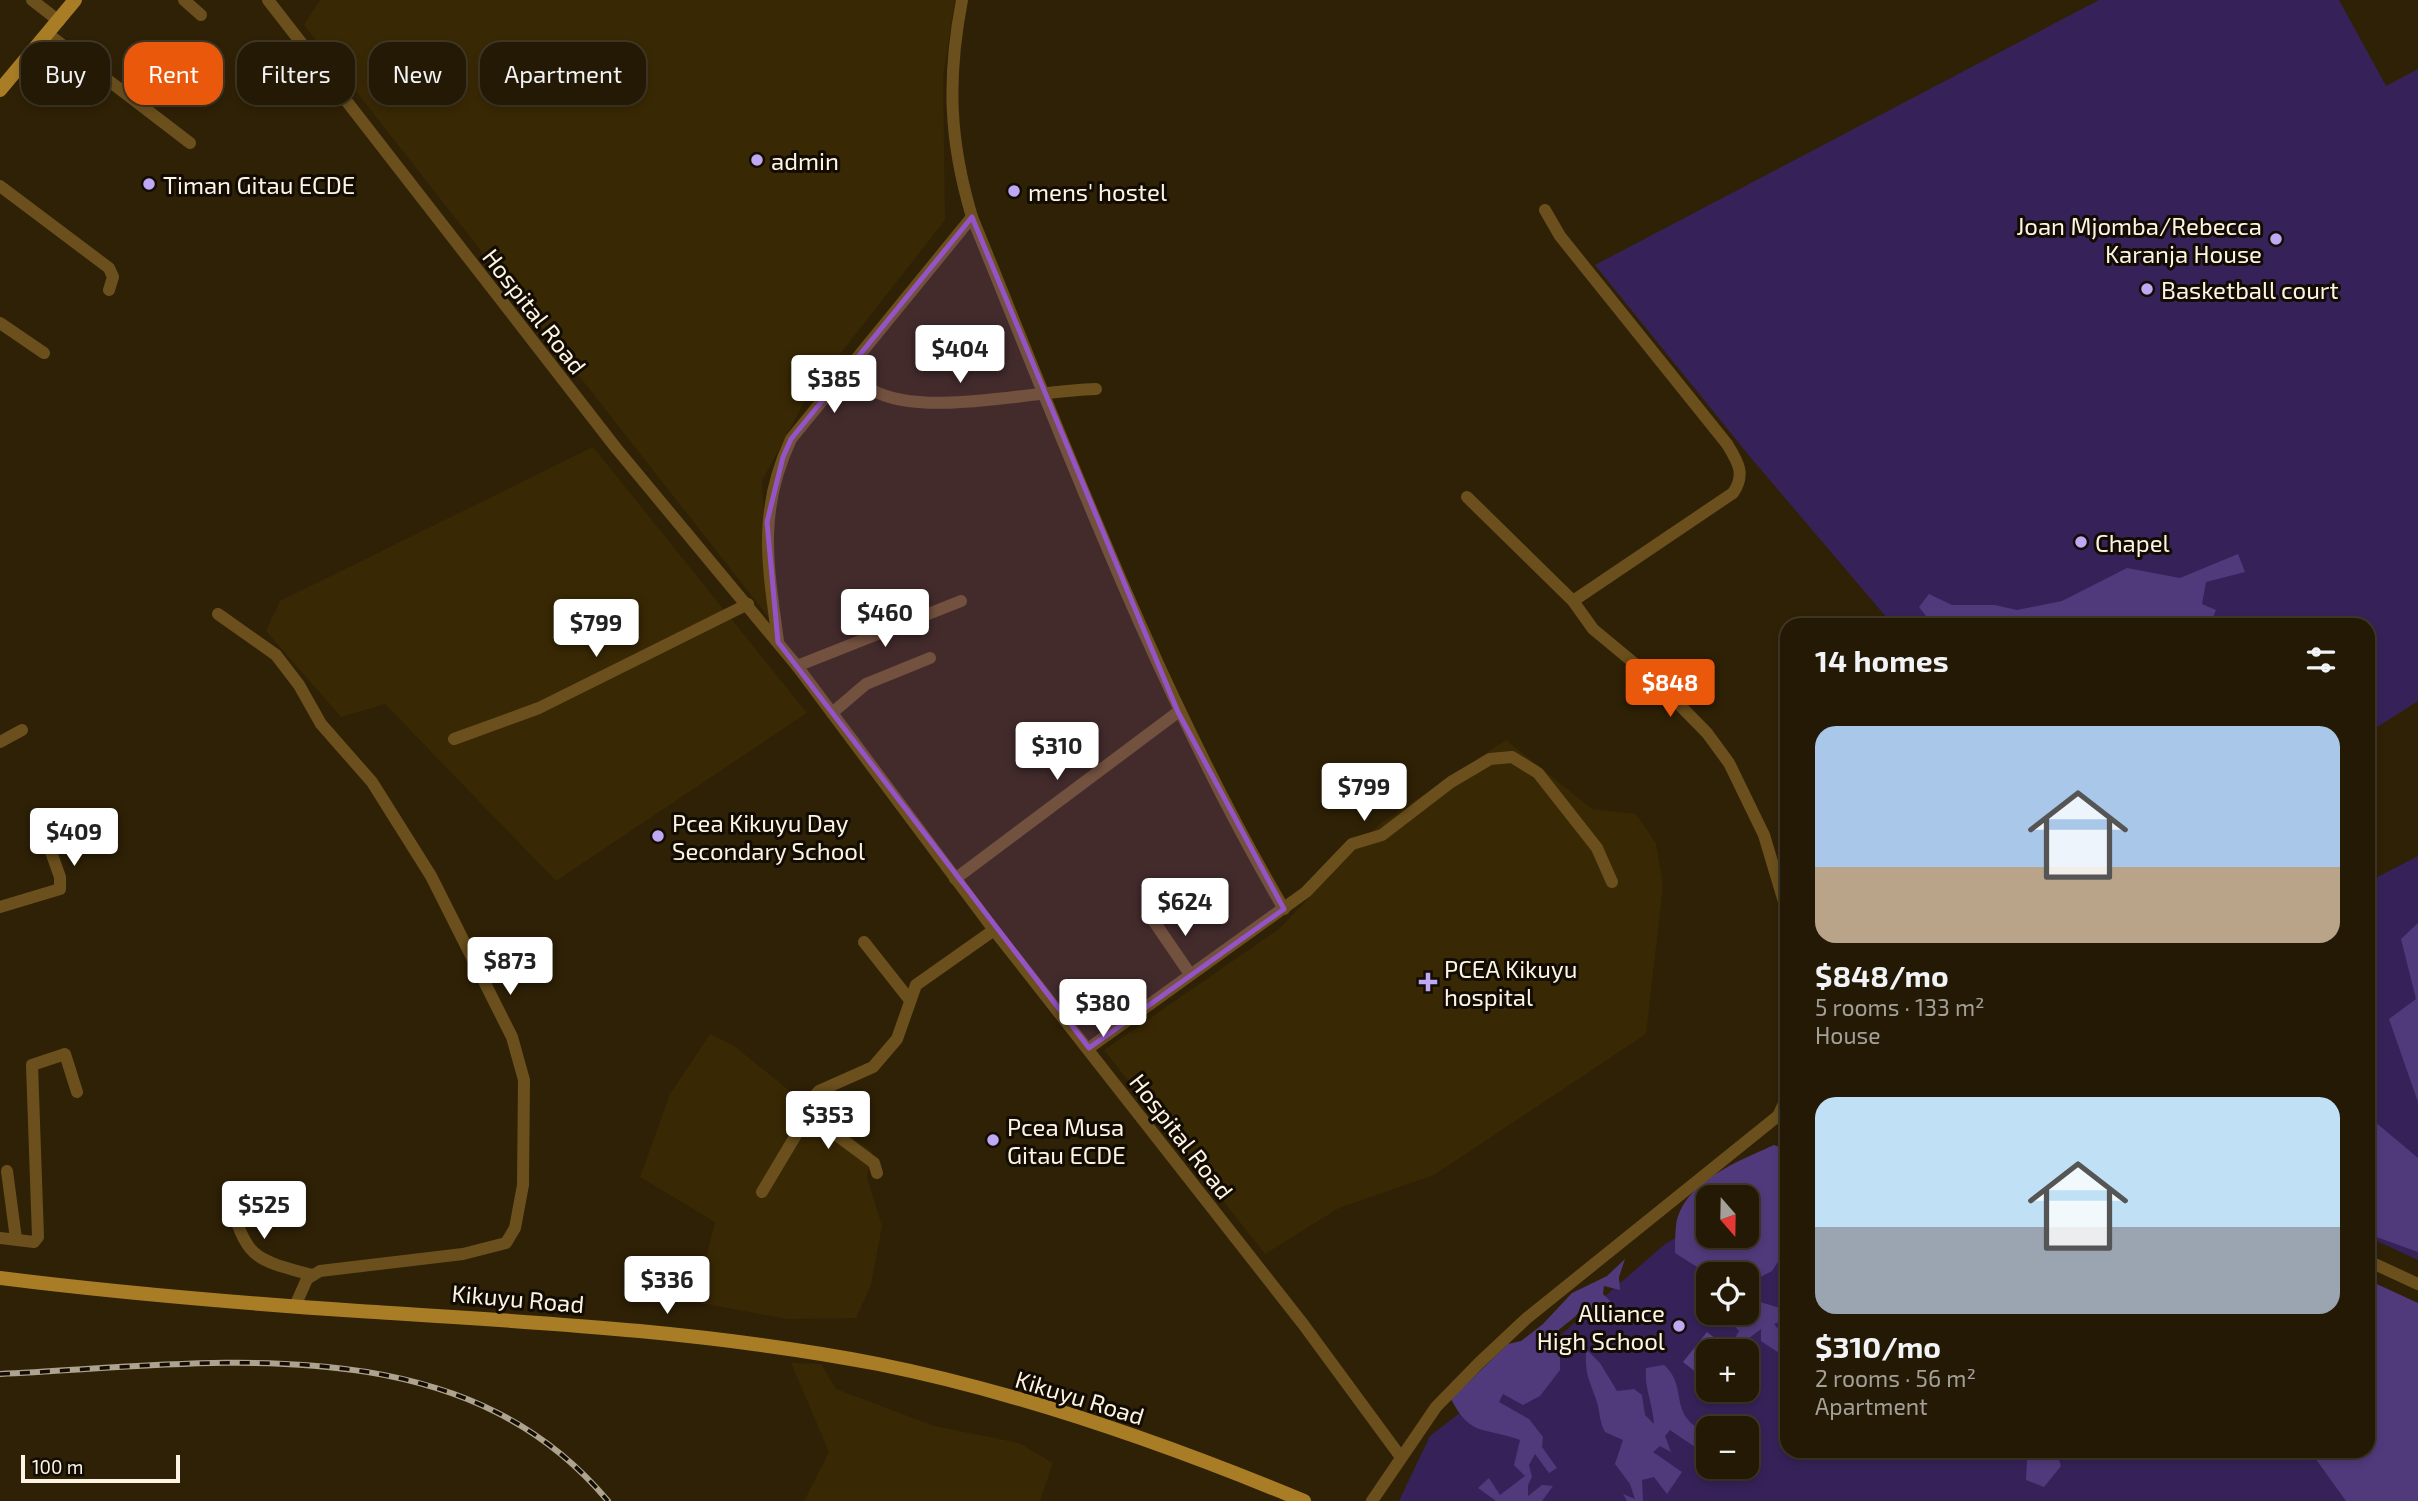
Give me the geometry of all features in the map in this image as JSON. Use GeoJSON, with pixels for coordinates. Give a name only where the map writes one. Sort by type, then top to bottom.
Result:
{"type":"FeatureCollection","features":[{"type":"Feature","properties":{"kind":"main road"},"geometry":{"type":"LineString","coordinates":[[0,90],[75,0]]}},
{"type":"Feature","properties":{"kind":"main road","name":"Kikuyu Road"},"geometry":{"type":"LineString","coordinates":[[0,1278],[295,1306],[496,1318],[690,1336],[878,1364],[1063,1413],[1195,1458],[1304,1501]]}},
{"type":"Feature","properties":{"kind":"street"},"geometry":{"type":"LineString","coordinates":[[32,0],[59,21]]}},
{"type":"Feature","properties":{"kind":"street"},"geometry":{"type":"LineString","coordinates":[[184,0],[201,15]]}},
{"type":"Feature","properties":{"kind":"street","name":"Hospital Road"},"geometry":{"type":"LineString","coordinates":[[268,0],[616,448],[797,666],[955,879],[1303,1324],[1400,1456]]}},
{"type":"Feature","properties":{"kind":"street"},"geometry":{"type":"LineString","coordinates":[[962,0],[950,107],[953,142],[972,217],[1178,712],[1242,838],[1284,909]]}},
{"type":"Feature","properties":{"kind":"street"},"geometry":{"type":"LineString","coordinates":[[48,34],[190,143]]}},
{"type":"Feature","properties":{"kind":"street"},"geometry":{"type":"LineString","coordinates":[[0,186],[109,268],[113,282],[108,290]]}},
{"type":"Feature","properties":{"kind":"street"},"geometry":{"type":"LineString","coordinates":[[1545,210],[1560,236],[1727,444],[1742,471],[1740,482],[1732,493],[1573,601]]}},
{"type":"Feature","properties":{"kind":"street"},"geometry":{"type":"LineString","coordinates":[[778,642],[767,552],[767,522],[769,500],[791,439],[972,217]]}},
{"type":"Feature","properties":{"kind":"street"},"geometry":{"type":"LineString","coordinates":[[0,323],[44,353]]}},
{"type":"Feature","properties":{"kind":"street"},"geometry":{"type":"LineString","coordinates":[[872,390],[899,399],[961,401],[1096,389]]}},
{"type":"Feature","properties":{"kind":"street"},"geometry":{"type":"LineString","coordinates":[[1466,497],[1573,601],[1592,629],[1658,683],[1707,733],[1729,763],[1764,835],[1780,889]]}},
{"type":"Feature","properties":{"kind":"street"},"geometry":{"type":"LineString","coordinates":[[797,666],[961,601]]}},
{"type":"Feature","properties":{"kind":"street"},"geometry":{"type":"LineString","coordinates":[[454,739],[539,708],[748,604]]}},
{"type":"Feature","properties":{"kind":"street"},"geometry":{"type":"LineString","coordinates":[[218,614],[276,655],[299,685],[321,724],[372,782],[431,876],[512,1037],[524,1080],[523,1185],[515,1228],[506,1243],[463,1254],[337,1269],[312,1275],[257,1258],[242,1239],[228,1196]]}},
{"type":"Feature","properties":{"kind":"street"},"geometry":{"type":"LineString","coordinates":[[832,713],[858,688],[930,658]]}},
{"type":"Feature","properties":{"kind":"street"},"geometry":{"type":"LineString","coordinates":[[955,879],[1178,712]]}},
{"type":"Feature","properties":{"kind":"street"},"geometry":{"type":"LineString","coordinates":[[0,742],[22,730]]}},
{"type":"Feature","properties":{"kind":"street"},"geometry":{"type":"LineString","coordinates":[[1089,1048],[1284,909],[1321,879],[1352,844],[1382,835],[1451,782],[1500,756],[1512,757],[1538,773],[1597,848],[1612,882]]}},
{"type":"Feature","properties":{"kind":"street"},"geometry":{"type":"LineString","coordinates":[[0,907],[60,889],[60,877],[50,849]]}},
{"type":"Feature","properties":{"kind":"street"},"geometry":{"type":"LineString","coordinates":[[1153,920],[1190,974]]}},
{"type":"Feature","properties":{"kind":"street"},"geometry":{"type":"LineString","coordinates":[[762,1192],[796,1135],[804,1111],[819,1091],[827,1085],[849,1080],[873,1067],[897,1039],[916,985],[994,930]]}},
{"type":"Feature","properties":{"kind":"street"},"geometry":{"type":"LineString","coordinates":[[864,942],[909,999]]}},
{"type":"Feature","properties":{"kind":"street"},"geometry":{"type":"LineString","coordinates":[[0,1238],[34,1242],[38,1237],[32,1065],[65,1054],[77,1092]]}},
{"type":"Feature","properties":{"kind":"street"},"geometry":{"type":"LineString","coordinates":[[804,1111],[874,1163],[877,1173]]}},
{"type":"Feature","properties":{"kind":"street"},"geometry":{"type":"LineString","coordinates":[[1372,1501],[1400,1456],[1436,1407],[1527,1318],[1780,1118]]}},
{"type":"Feature","properties":{"kind":"street"},"geometry":{"type":"LineString","coordinates":[[7,1171],[16,1239]]}},
{"type":"Feature","properties":{"kind":"street"},"geometry":{"type":"LineString","coordinates":[[2375,1264],[2418,1284]]}},
{"type":"Feature","properties":{"kind":"street"},"geometry":{"type":"LineString","coordinates":[[295,1306],[302,1287],[312,1275]]}},
{"type":"Feature","properties":{"kind":"highlighted area"},"geometry":{"type":"Polygon","coordinates":[[[972,217],[1178,712],[1284,909],[1089,1048],[778,642],[767,522],[783,457],[791,439],[972,217]]]}},
{"type":"Feature","properties":{"kind":"shaded area"},"geometry":{"type":"Polygon","coordinates":[[[320,0],[955,0],[943,77],[945,220],[808,395],[762,481],[769,618],[355,90],[355,42],[317,42],[304,25],[320,0]]]}},
{"type":"Feature","properties":{"kind":"shaded area"},"geometry":{"type":"Polygon","coordinates":[[[2099,0],[2339,0],[2386,86],[2418,69],[2418,701],[2375,729],[2375,618],[1887,618],[1751,458],[1595,265],[2099,0]]]}},
{"type":"Feature","properties":{"kind":"shaded area"},"geometry":{"type":"Polygon","coordinates":[[[593,447],[807,713],[556,881],[385,704],[341,717],[266,631],[280,601],[593,447]]]}},
{"type":"Feature","properties":{"kind":"shaded area"},"geometry":{"type":"Polygon","coordinates":[[[2238,554],[2245,572],[2206,582],[2202,604],[2216,610],[2213,618],[1928,618],[1919,607],[1929,594],[1952,605],[1995,605],[2017,610],[2062,601],[2127,568],[2180,578],[2238,554]]]}},
{"type":"Feature","properties":{"kind":"shaded area","name":"PCEA Kikuyu hospital"},"geometry":{"type":"Polygon","coordinates":[[[1506,740],[1592,809],[1636,814],[1656,843],[1663,886],[1646,1034],[1434,1175],[1339,1208],[1265,1254],[1104,1050],[1279,929],[1381,823],[1506,740]]]}},
{"type":"Feature","properties":{"kind":"shaded area"},"geometry":{"type":"Polygon","coordinates":[[[2418,856],[2418,1260],[2375,1240],[2375,878],[2418,856]]]}},
{"type":"Feature","properties":{"kind":"shaded area"},"geometry":{"type":"Polygon","coordinates":[[[2418,923],[2418,1102],[2389,1019],[2416,999],[2401,939],[2418,923]]]}},
{"type":"Feature","properties":{"kind":"shaded area"},"geometry":{"type":"Polygon","coordinates":[[[710,1034],[733,1045],[818,1114],[872,1151],[867,1177],[882,1226],[871,1285],[856,1318],[787,1319],[695,1302],[715,1222],[640,1177],[670,1094],[710,1034]]]}},
{"type":"Feature","properties":{"kind":"shaded area"},"geometry":{"type":"Polygon","coordinates":[[[2375,1122],[2418,1158],[2418,1252],[2375,1237],[2375,1122]]]}},
{"type":"Feature","properties":{"kind":"shaded area"},"geometry":{"type":"Polygon","coordinates":[[[1774,1145],[1780,1147],[1780,1259],[1772,1271],[1759,1278],[1759,1262],[1696,1262],[1696,1266],[1675,1253],[1676,1226],[1680,1211],[1696,1189],[1696,1248],[1759,1248],[1759,1185],[1700,1185],[1714,1175],[1774,1145]]]}},
{"type":"Feature","properties":{"kind":"shaded area","name":"Alliance High School"},"geometry":{"type":"Polygon","coordinates":[[[1780,1186],[1780,1458],[2375,1458],[2418,1501],[1399,1501],[1430,1436],[1556,1339],[1665,1244],[1696,1226],[1696,1248],[1759,1248],[1759,1217],[1780,1186]]]}},
{"type":"Feature","properties":{"kind":"shaded area"},"geometry":{"type":"Polygon","coordinates":[[[1625,1259],[1619,1277],[1620,1290],[1604,1286],[1603,1294],[1611,1302],[1592,1315],[1580,1311],[1549,1342],[1560,1356],[1560,1370],[1540,1396],[1523,1405],[1503,1394],[1499,1402],[1529,1419],[1543,1437],[1542,1447],[1557,1468],[1549,1473],[1535,1454],[1529,1465],[1532,1477],[1528,1485],[1528,1496],[1542,1485],[1553,1486],[1542,1501],[1496,1501],[1478,1488],[1489,1478],[1500,1495],[1525,1476],[1514,1465],[1520,1440],[1473,1426],[1465,1420],[1451,1399],[1508,1344],[1521,1341],[1543,1324],[1572,1293],[1607,1276],[1625,1259]]]}},
{"type":"Feature","properties":{"kind":"shaded area"},"geometry":{"type":"Polygon","coordinates":[[[2375,1283],[2418,1303],[2418,1501],[2346,1501],[2315,1458],[2375,1458],[2375,1283]]]}},
{"type":"Feature","properties":{"kind":"shaded area"},"geometry":{"type":"Polygon","coordinates":[[[1759,1301],[1780,1308],[1780,1322],[1774,1324],[1780,1331],[1780,1353],[1761,1341],[1761,1329],[1748,1339],[1735,1339],[1739,1331],[1733,1325],[1759,1325],[1759,1301]]]}},
{"type":"Feature","properties":{"kind":"shaded area"},"geometry":{"type":"Polygon","coordinates":[[[1707,1332],[1716,1339],[1701,1339],[1707,1332]]]}},
{"type":"Feature","properties":{"kind":"shaded area"},"geometry":{"type":"Polygon","coordinates":[[[1696,1346],[1696,1372],[1683,1362],[1696,1346]]]}},
{"type":"Feature","properties":{"kind":"shaded area"},"geometry":{"type":"Polygon","coordinates":[[[1586,1349],[1600,1363],[1617,1391],[1634,1389],[1642,1395],[1645,1415],[1654,1424],[1646,1368],[1664,1365],[1671,1373],[1676,1382],[1682,1409],[1696,1427],[1696,1448],[1670,1430],[1665,1436],[1671,1452],[1660,1446],[1653,1452],[1682,1472],[1667,1494],[1654,1477],[1642,1480],[1643,1501],[1627,1501],[1623,1494],[1635,1499],[1630,1484],[1615,1464],[1623,1440],[1605,1432],[1603,1428],[1586,1364],[1586,1349]]]}},
{"type":"Feature","properties":{"kind":"shaded area"},"geometry":{"type":"Polygon","coordinates":[[[791,1363],[821,1364],[836,1389],[934,1426],[1019,1443],[1053,1463],[1040,1501],[804,1501],[829,1452],[791,1363]]]}},
{"type":"Feature","properties":{"kind":"shaded area"},"geometry":{"type":"Polygon","coordinates":[[[2025,1458],[2058,1458],[2061,1466],[2044,1487],[2026,1480],[2025,1458]]]}},
{"type":"Feature","properties":{"kind":"railway"},"geometry":{"type":"LineString","coordinates":[[0,1374],[244,1363],[325,1367],[404,1379],[479,1404],[547,1443],[608,1501]]}},
{"type":"Feature","properties":{"kind":"place","name":"admin"},"geometry":{"type":"Point","coordinates":[757,160]}},
{"type":"Feature","properties":{"kind":"place","name":"Timan Gitau ECDE"},"geometry":{"type":"Point","coordinates":[149,184]}},
{"type":"Feature","properties":{"kind":"place","name":"mens' hostel"},"geometry":{"type":"Point","coordinates":[1014,191]}},
{"type":"Feature","properties":{"kind":"place","name":"Joan Mjomba/Rebecca Karanja House"},"geometry":{"type":"Point","coordinates":[2276,239]}},
{"type":"Feature","properties":{"kind":"place","name":"Basketball court"},"geometry":{"type":"Point","coordinates":[2147,289]}},
{"type":"Feature","properties":{"kind":"place","name":"Chapel"},"geometry":{"type":"Point","coordinates":[2081,542]}},
{"type":"Feature","properties":{"kind":"place","name":"Pcea Kikuyu Day Secondary School"},"geometry":{"type":"Point","coordinates":[658,836]}},
{"type":"Feature","properties":{"kind":"place","name":"PCEA Kikuyu hospital"},"geometry":{"type":"Point","coordinates":[1428,982]}},
{"type":"Feature","properties":{"kind":"place","name":"Pcea Musa Gitau ECDE"},"geometry":{"type":"Point","coordinates":[993,1140]}},
{"type":"Feature","properties":{"kind":"place","name":"Alliance High School"},"geometry":{"type":"Point","coordinates":[1679,1326]}}]}
